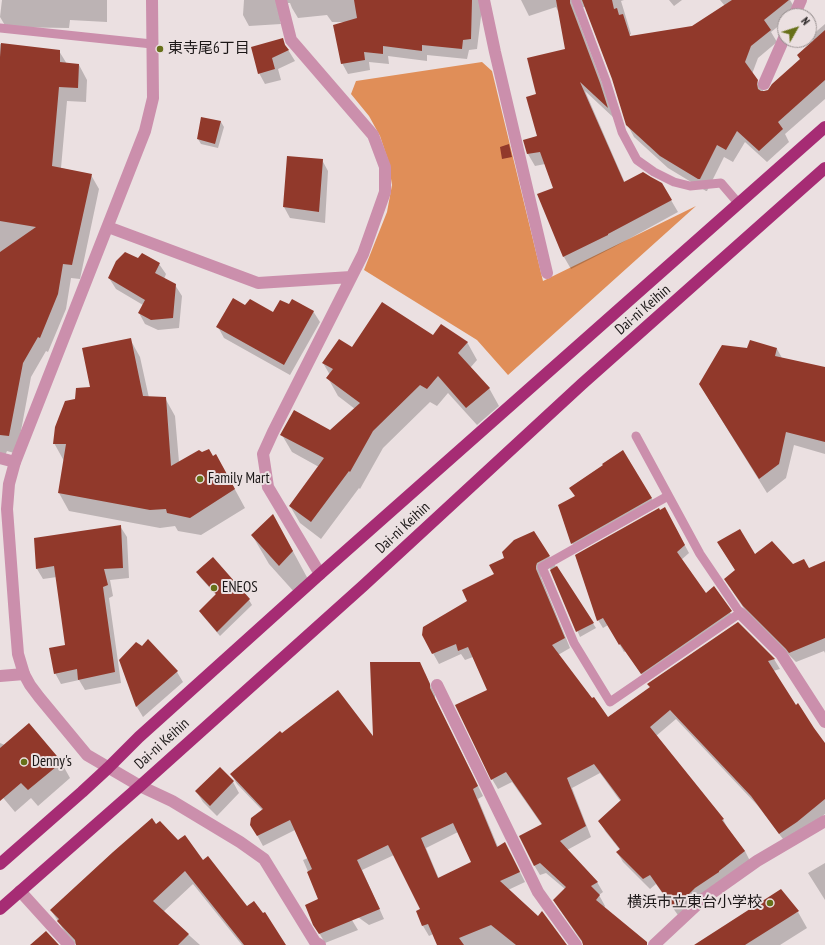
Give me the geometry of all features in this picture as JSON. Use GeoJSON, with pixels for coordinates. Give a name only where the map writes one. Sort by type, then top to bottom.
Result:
{"type":"FeatureCollection","features":[{"type":"Feature","properties":{"kind":"highway","name":"Dai-ni Keihin"},"geometry":{"type":"LineString","coordinates":[[0,864],[108,768],[139,737],[320,574],[825,127]]}},
{"type":"Feature","properties":{"kind":"highway","name":"Dai-ni Keihin"},"geometry":{"type":"LineString","coordinates":[[0,909],[363,586],[582,384],[825,168]]}},
{"type":"Feature","properties":{"kind":"street"},"geometry":{"type":"LineString","coordinates":[[152,0],[153,98],[146,131],[15,462],[9,484],[7,509],[18,654],[24,674],[30,685],[87,755],[140,786],[172,801],[240,842],[264,859],[315,942],[320,945]]}},
{"type":"Feature","properties":{"kind":"street"},"geometry":{"type":"LineString","coordinates":[[281,0],[291,40],[373,135],[385,168],[385,192],[363,254],[263,454],[268,487],[320,574]]}},
{"type":"Feature","properties":{"kind":"street"},"geometry":{"type":"LineString","coordinates":[[484,0],[547,274]]}},
{"type":"Feature","properties":{"kind":"street"},"geometry":{"type":"LineString","coordinates":[[764,84],[780,48]]}},
{"type":"Feature","properties":{"kind":"street"},"geometry":{"type":"LineString","coordinates":[[108,227],[258,283],[352,277]]}},
{"type":"Feature","properties":{"kind":"street"},"geometry":{"type":"LineString","coordinates":[[0,458],[15,462]]}},
{"type":"Feature","properties":{"kind":"street"},"geometry":{"type":"LineString","coordinates":[[740,613],[781,654],[825,722]]}},
{"type":"Feature","properties":{"kind":"street"},"geometry":{"type":"LineString","coordinates":[[0,676],[24,674]]}},
{"type":"Feature","properties":{"kind":"street"},"geometry":{"type":"LineString","coordinates":[[437,685],[538,892],[576,945]]}},
{"type":"Feature","properties":{"kind":"street"},"geometry":{"type":"LineString","coordinates":[[654,945],[702,900],[757,861],[825,822]]}},
{"type":"Feature","properties":{"kind":"street"},"geometry":{"type":"LineString","coordinates":[[20,891],[69,945]]}},
{"type":"Feature","properties":{"kind":"lane"},"geometry":{"type":"LineString","coordinates":[[576,1],[606,81],[622,132],[637,160],[654,172],[674,182],[690,186],[721,184],[739,204]]}},
{"type":"Feature","properties":{"kind":"lane"},"geometry":{"type":"LineString","coordinates":[[0,28],[152,44]]}},
{"type":"Feature","properties":{"kind":"lane"},"geometry":{"type":"LineString","coordinates":[[636,436],[700,554],[740,613],[610,702],[574,643],[542,567],[668,496]]}},
{"type":"Feature","properties":{"kind":"shaded area"},"geometry":{"type":"Polygon","coordinates":[[[482,62],[492,71],[543,281],[696,206],[508,375],[477,340],[364,270],[387,212],[392,185],[388,160],[380,136],[369,116],[351,94],[356,81],[482,62]]]}},
{"type":"Feature","properties":{"kind":"building"},"geometry":{"type":"Polygon","coordinates":[[[354,0],[472,0],[471,39],[463,40],[462,49],[422,45],[422,51],[383,46],[383,54],[364,52],[365,60],[341,64],[333,25],[357,18],[354,0]]]}},
{"type":"Feature","properties":{"kind":"building"},"geometry":{"type":"Polygon","coordinates":[[[556,0],[570,0],[608,108],[580,82],[624,182],[643,172],[662,183],[672,200],[608,235],[563,257],[537,194],[553,188],[540,152],[527,154],[523,140],[537,136],[526,97],[536,94],[527,58],[565,49],[556,0]]]}},
{"type":"Feature","properties":{"kind":"building"},"geometry":{"type":"Polygon","coordinates":[[[582,0],[612,0],[614,9],[617,8],[619,15],[623,14],[630,36],[692,26],[732,0],[789,0],[777,8],[764,20],[771,30],[751,46],[745,62],[758,80],[758,89],[761,91],[768,90],[772,84],[800,59],[797,55],[805,48],[817,48],[817,37],[825,30],[825,80],[778,122],[783,129],[759,151],[737,131],[726,150],[717,145],[700,179],[660,156],[626,125],[612,79],[582,0]]]}},
{"type":"Feature","properties":{"kind":"building"},"geometry":{"type":"Polygon","coordinates":[[[283,38],[285,45],[289,50],[272,58],[275,69],[258,74],[251,47],[283,38]]]}},
{"type":"Feature","properties":{"kind":"building"},"geometry":{"type":"Polygon","coordinates":[[[1,43],[60,50],[60,62],[79,64],[78,88],[59,87],[52,166],[92,174],[72,265],[63,264],[58,294],[40,338],[38,337],[23,363],[9,436],[0,435],[0,252],[36,227],[0,221],[1,43]]]}},
{"type":"Feature","properties":{"kind":"building"},"geometry":{"type":"Polygon","coordinates":[[[201,117],[221,121],[215,144],[197,139],[201,117]]]}},
{"type":"Feature","properties":{"kind":"building"},"geometry":{"type":"Polygon","coordinates":[[[509,144],[512,157],[502,159],[500,147],[509,144]]]}},
{"type":"Feature","properties":{"kind":"building"},"geometry":{"type":"Polygon","coordinates":[[[287,156],[323,159],[319,212],[283,207],[287,156]]]}},
{"type":"Feature","properties":{"kind":"building"},"geometry":{"type":"Polygon","coordinates":[[[125,252],[138,258],[142,253],[160,263],[155,273],[176,284],[173,318],[151,320],[138,313],[145,300],[108,278],[116,261],[125,252]]]}},
{"type":"Feature","properties":{"kind":"building"},"geometry":{"type":"Polygon","coordinates":[[[233,298],[245,305],[250,299],[273,312],[280,300],[289,304],[292,299],[314,311],[284,365],[216,327],[233,298]]]}},
{"type":"Feature","properties":{"kind":"building"},"geometry":{"type":"Polygon","coordinates":[[[382,302],[433,335],[441,324],[468,342],[458,353],[490,388],[466,408],[438,376],[427,389],[420,385],[373,431],[350,472],[349,471],[311,522],[289,506],[324,458],[280,435],[294,410],[330,430],[360,403],[326,378],[333,369],[322,363],[339,339],[352,347],[382,302]]]}},
{"type":"Feature","properties":{"kind":"building"},"geometry":{"type":"Polygon","coordinates":[[[131,338],[143,396],[166,397],[171,466],[199,450],[202,452],[209,449],[213,456],[216,454],[235,489],[190,518],[167,513],[166,509],[150,510],[58,493],[66,444],[53,444],[55,427],[65,401],[75,399],[76,388],[90,387],[82,348],[131,338]]]}},
{"type":"Feature","properties":{"kind":"building"},"geometry":{"type":"Polygon","coordinates":[[[750,340],[777,348],[775,356],[825,367],[825,442],[786,432],[779,464],[759,479],[699,384],[722,345],[747,348],[750,340]]]}},
{"type":"Feature","properties":{"kind":"building"},"geometry":{"type":"Polygon","coordinates":[[[623,450],[652,498],[571,544],[558,505],[575,496],[569,488],[623,450]]]}},
{"type":"Feature","properties":{"kind":"building"},"geometry":{"type":"Polygon","coordinates":[[[665,507],[685,545],[677,552],[706,593],[714,586],[732,611],[641,674],[620,644],[619,645],[603,618],[597,621],[575,555],[659,508],[660,510],[665,507]]]}},
{"type":"Feature","properties":{"kind":"building"},"geometry":{"type":"Polygon","coordinates":[[[273,514],[293,551],[279,566],[251,535],[273,514]]]}},
{"type":"Feature","properties":{"kind":"building"},"geometry":{"type":"Polygon","coordinates":[[[121,525],[123,568],[104,569],[108,585],[103,587],[115,672],[78,680],[77,669],[54,674],[49,648],[65,645],[54,566],[36,569],[34,538],[121,525]]]}},
{"type":"Feature","properties":{"kind":"building"},"geometry":{"type":"Polygon","coordinates":[[[740,529],[755,554],[772,541],[793,564],[804,559],[809,568],[825,561],[825,638],[789,653],[743,606],[724,579],[735,570],[717,542],[740,529]]]}},
{"type":"Feature","properties":{"kind":"building"},"geometry":{"type":"Polygon","coordinates":[[[534,531],[550,556],[537,563],[536,569],[565,638],[552,645],[592,698],[594,697],[608,717],[650,687],[647,684],[738,622],[775,659],[768,661],[796,705],[798,703],[825,743],[825,799],[797,822],[779,834],[751,796],[670,710],[650,727],[724,819],[722,820],[745,851],[719,872],[695,888],[674,909],[650,875],[643,879],[616,852],[620,849],[598,821],[621,800],[594,764],[567,778],[586,826],[560,841],[598,882],[591,886],[600,895],[596,900],[647,942],[647,945],[583,945],[582,941],[553,900],[566,887],[540,863],[534,866],[519,836],[542,824],[506,772],[491,780],[455,705],[487,690],[468,647],[458,651],[456,644],[432,654],[422,635],[423,627],[467,601],[462,590],[494,574],[489,565],[504,558],[502,552],[514,540],[534,531]]]}},
{"type":"Feature","properties":{"kind":"building"},"geometry":{"type":"Polygon","coordinates":[[[213,557],[250,599],[217,632],[199,611],[216,594],[196,572],[213,557]]]}},
{"type":"Feature","properties":{"kind":"building"},"geometry":{"type":"Polygon","coordinates":[[[557,566],[594,623],[576,632],[550,570],[557,566]]]}},
{"type":"Feature","properties":{"kind":"building"},"geometry":{"type":"Polygon","coordinates":[[[148,639],[178,671],[136,707],[119,660],[136,642],[142,646],[148,639]]]}},
{"type":"Feature","properties":{"kind":"building"},"geometry":{"type":"Polygon","coordinates":[[[370,662],[420,662],[430,684],[430,688],[478,786],[473,789],[497,847],[505,842],[520,872],[500,881],[538,916],[542,911],[567,945],[516,945],[491,925],[459,938],[464,945],[437,945],[428,924],[422,926],[416,911],[420,909],[388,845],[357,860],[380,909],[319,934],[313,925],[305,905],[318,899],[307,872],[312,869],[290,820],[257,836],[250,825],[251,818],[263,809],[230,774],[280,731],[282,733],[338,690],[373,736],[370,662]],[[453,823],[421,838],[438,878],[471,862],[453,823]]]}},
{"type":"Feature","properties":{"kind":"building"},"geometry":{"type":"Polygon","coordinates":[[[29,723],[62,762],[28,790],[21,783],[0,801],[0,748],[29,723]]]}},
{"type":"Feature","properties":{"kind":"building"},"geometry":{"type":"Polygon","coordinates":[[[220,767],[234,781],[210,806],[195,791],[220,767]]]}},
{"type":"Feature","properties":{"kind":"building"},"geometry":{"type":"Polygon","coordinates":[[[152,818],[156,824],[160,821],[178,840],[185,835],[203,860],[208,856],[247,906],[254,901],[263,913],[265,912],[286,945],[244,945],[185,871],[153,901],[189,934],[178,945],[76,945],[75,940],[57,921],[59,919],[50,910],[152,818]]]}},
{"type":"Feature","properties":{"kind":"building"},"geometry":{"type":"Polygon","coordinates":[[[781,889],[799,911],[745,945],[694,945],[781,889]]]}},
{"type":"Feature","properties":{"kind":"building"},"geometry":{"type":"Polygon","coordinates":[[[46,931],[59,945],[30,945],[46,931]]]}},
{"type":"Feature","properties":{"kind":"place","name":"東寺尾6丁目"},"geometry":{"type":"Point","coordinates":[160,49]}},
{"type":"Feature","properties":{"kind":"place","name":"Family Mart"},"geometry":{"type":"Point","coordinates":[200,479]}},
{"type":"Feature","properties":{"kind":"place","name":"ENEOS"},"geometry":{"type":"Point","coordinates":[214,588]}},
{"type":"Feature","properties":{"kind":"place","name":"Denny's"},"geometry":{"type":"Point","coordinates":[24,762]}},
{"type":"Feature","properties":{"kind":"place","name":"横浜市立東台小学校"},"geometry":{"type":"Point","coordinates":[770,903]}}]}
